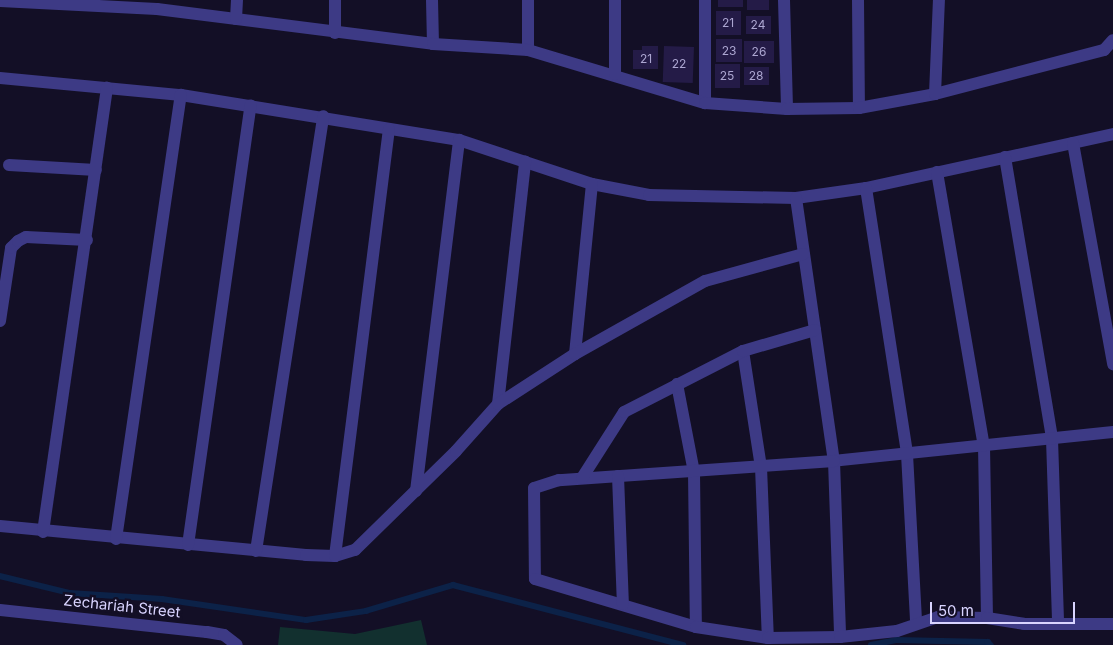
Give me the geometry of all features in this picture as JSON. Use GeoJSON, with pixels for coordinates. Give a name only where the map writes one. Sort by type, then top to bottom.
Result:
{"type":"FeatureCollection","features":[{"type":"Feature","properties":{"kind":"street"},"geometry":{"type":"LineString","coordinates":[[236,19],[237,0]]}},
{"type":"Feature","properties":{"kind":"street"},"geometry":{"type":"LineString","coordinates":[[335,0],[335,33]]}},
{"type":"Feature","properties":{"kind":"street"},"geometry":{"type":"LineString","coordinates":[[432,0],[433,44]]}},
{"type":"Feature","properties":{"kind":"street"},"geometry":{"type":"LineString","coordinates":[[528,0],[528,50]]}},
{"type":"Feature","properties":{"kind":"street"},"geometry":{"type":"LineString","coordinates":[[615,0],[615,74]]}},
{"type":"Feature","properties":{"kind":"street"},"geometry":{"type":"LineString","coordinates":[[705,0],[705,103]]}},
{"type":"Feature","properties":{"kind":"street"},"geometry":{"type":"LineString","coordinates":[[784,0],[787,109]]}},
{"type":"Feature","properties":{"kind":"street"},"geometry":{"type":"LineString","coordinates":[[858,0],[859,108]]}},
{"type":"Feature","properties":{"kind":"street"},"geometry":{"type":"LineString","coordinates":[[935,94],[939,0]]}},
{"type":"Feature","properties":{"kind":"street"},"geometry":{"type":"LineString","coordinates":[[0,1],[157,5],[236,19],[335,33],[433,44],[528,50],[615,74],[705,103],[787,109],[859,108],[935,94],[1104,50],[1113,40]]}},
{"type":"Feature","properties":{"kind":"street"},"geometry":{"type":"LineString","coordinates":[[0,78],[182,95],[323,116],[459,140],[592,184],[649,195],[796,198],[866,188],[1113,134]]}},
{"type":"Feature","properties":{"kind":"street"},"geometry":{"type":"LineString","coordinates":[[43,532],[87,240],[107,88]]}},
{"type":"Feature","properties":{"kind":"street"},"geometry":{"type":"LineString","coordinates":[[116,538],[182,95]]}},
{"type":"Feature","properties":{"kind":"street"},"geometry":{"type":"LineString","coordinates":[[188,545],[251,105]]}},
{"type":"Feature","properties":{"kind":"street"},"geometry":{"type":"LineString","coordinates":[[256,551],[323,116]]}},
{"type":"Feature","properties":{"kind":"street"},"geometry":{"type":"LineString","coordinates":[[335,556],[390,129]]}},
{"type":"Feature","properties":{"kind":"street"},"geometry":{"type":"LineString","coordinates":[[416,491],[459,140]]}},
{"type":"Feature","properties":{"kind":"street"},"geometry":{"type":"LineString","coordinates":[[1072,142],[1113,364]]}},
{"type":"Feature","properties":{"kind":"street"},"geometry":{"type":"LineString","coordinates":[[1005,157],[1052,439],[1058,624]]}},
{"type":"Feature","properties":{"kind":"street"},"geometry":{"type":"LineString","coordinates":[[498,404],[525,162]]}},
{"type":"Feature","properties":{"kind":"street"},"geometry":{"type":"LineString","coordinates":[[9,165],[96,170]]}},
{"type":"Feature","properties":{"kind":"street"},"geometry":{"type":"LineString","coordinates":[[937,172],[984,446],[987,618]]}},
{"type":"Feature","properties":{"kind":"street"},"geometry":{"type":"LineString","coordinates":[[574,354],[592,184]]}},
{"type":"Feature","properties":{"kind":"street"},"geometry":{"type":"LineString","coordinates":[[866,188],[908,454],[916,622]]}},
{"type":"Feature","properties":{"kind":"street"},"geometry":{"type":"LineString","coordinates":[[796,198],[834,461],[840,637]]}},
{"type":"Feature","properties":{"kind":"street"},"geometry":{"type":"LineString","coordinates":[[0,321],[11,248],[18,241],[26,237],[87,240]]}},
{"type":"Feature","properties":{"kind":"street"},"geometry":{"type":"LineString","coordinates":[[0,526],[43,532],[256,551],[335,556],[355,550],[416,491],[498,404],[574,354],[704,281],[803,254]]}},
{"type":"Feature","properties":{"kind":"street"},"geometry":{"type":"LineString","coordinates":[[582,478],[624,412],[743,351],[815,330]]}},
{"type":"Feature","properties":{"kind":"street"},"geometry":{"type":"LineString","coordinates":[[743,351],[761,467],[768,638]]}},
{"type":"Feature","properties":{"kind":"street"},"geometry":{"type":"LineString","coordinates":[[677,384],[694,472],[696,627]]}},
{"type":"Feature","properties":{"kind":"street"},"geometry":{"type":"LineString","coordinates":[[1113,432],[834,461],[559,480],[534,488],[535,579],[696,627],[768,638],[840,637],[896,631],[916,622],[938,616],[987,618],[1024,624],[1113,624]]}},
{"type":"Feature","properties":{"kind":"street"},"geometry":{"type":"LineString","coordinates":[[618,476],[623,604]]}},
{"type":"Feature","properties":{"kind":"street","name":"Zechariah Street"},"geometry":{"type":"LineString","coordinates":[[0,610],[224,634],[237,645]]}},
{"type":"Feature","properties":{"kind":"green space"},"geometry":{"type":"Polygon","coordinates":[[[421,620],[427,645],[278,645],[280,627],[355,634],[421,620]]]}},
{"type":"Feature","properties":{"kind":"building"},"geometry":{"type":"Polygon","coordinates":[[[718,0],[743,0],[743,7],[718,7],[718,0]]]}},
{"type":"Feature","properties":{"kind":"building"},"geometry":{"type":"Polygon","coordinates":[[[747,0],[769,0],[769,10],[747,10],[747,0]]]}},
{"type":"Feature","properties":{"kind":"building"},"geometry":{"type":"Polygon","coordinates":[[[716,11],[741,11],[741,35],[716,35],[716,11]]]}},
{"type":"Feature","properties":{"kind":"building"},"geometry":{"type":"Polygon","coordinates":[[[746,16],[771,16],[771,34],[746,34],[746,16]]]}},
{"type":"Feature","properties":{"kind":"building"},"geometry":{"type":"Polygon","coordinates":[[[716,39],[742,39],[742,62],[716,62],[716,39]]]}},
{"type":"Feature","properties":{"kind":"building"},"geometry":{"type":"Polygon","coordinates":[[[744,41],[774,41],[774,63],[744,63],[744,41]]]}},
{"type":"Feature","properties":{"kind":"building"},"geometry":{"type":"Polygon","coordinates":[[[642,46],[658,46],[658,69],[633,69],[633,50],[642,50],[642,46]]]}},
{"type":"Feature","properties":{"kind":"building"},"geometry":{"type":"Polygon","coordinates":[[[664,46],[694,47],[693,83],[663,82],[664,46]]]}},
{"type":"Feature","properties":{"kind":"building"},"geometry":{"type":"Polygon","coordinates":[[[715,64],[740,64],[740,88],[715,88],[715,64]]]}},
{"type":"Feature","properties":{"kind":"building"},"geometry":{"type":"Polygon","coordinates":[[[744,67],[769,67],[769,85],[744,85],[744,67]]]}},
{"type":"Feature","properties":{"kind":"waterway"},"geometry":{"type":"LineString","coordinates":[[0,576],[70,593],[162,599],[306,620],[366,611],[453,585],[683,645]]}},
{"type":"Feature","properties":{"kind":"waterway"},"geometry":{"type":"LineString","coordinates":[[871,645],[896,640],[988,642],[991,645]]}}]}
